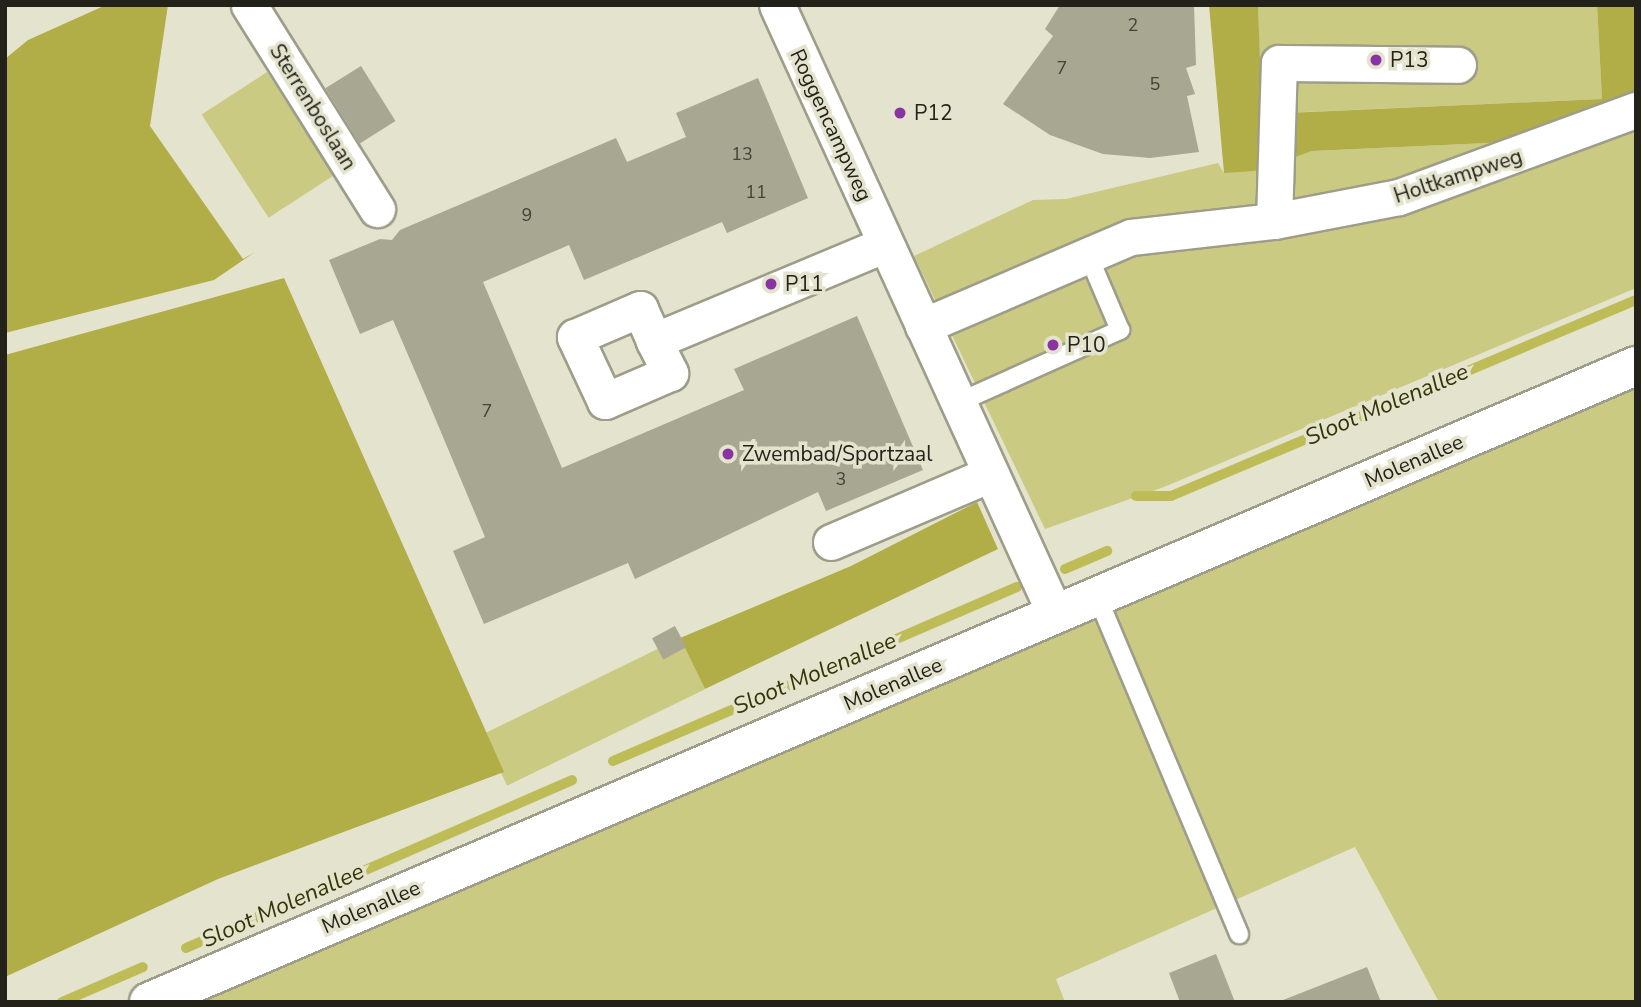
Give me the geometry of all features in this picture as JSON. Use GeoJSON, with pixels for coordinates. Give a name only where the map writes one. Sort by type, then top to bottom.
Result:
{"type":"FeatureCollection","features":[{"type":"Feature","properties":{"kind":"main road","name":"Molenallee"},"geometry":{"type":"LineString","coordinates":[[149,1002],[1636,366]]}},
{"type":"Feature","properties":{"kind":"street","name":"Sterrenboslaan"},"geometry":{"type":"LineString","coordinates":[[249,5],[377,209]]}},
{"type":"Feature","properties":{"kind":"street","name":"Roggencampweg"},"geometry":{"type":"LineString","coordinates":[[778,5],[988,475],[1055,614]]}},
{"type":"Feature","properties":{"kind":"street"},"geometry":{"type":"LineString","coordinates":[[1274,221],[1279,64],[1458,65]]}},
{"type":"Feature","properties":{"kind":"street","name":"Holtkampweg"},"geometry":{"type":"LineString","coordinates":[[923,326],[1088,255],[1172,229],[1274,221],[1399,197],[1636,110]]}},
{"type":"Feature","properties":{"kind":"street"},"geometry":{"type":"LineString","coordinates":[[654,341],[886,244]]}},
{"type":"Feature","properties":{"kind":"street"},"geometry":{"type":"LineString","coordinates":[[831,542],[988,475]]}},
{"type":"Feature","properties":{"kind":"lane"},"geometry":{"type":"LineString","coordinates":[[957,402],[1120,330],[1088,255]]}},
{"type":"Feature","properties":{"kind":"lane"},"geometry":{"type":"LineString","coordinates":[[1097,596],[1239,934]]}},
{"type":"Feature","properties":{"kind":"shaded area"},"geometry":{"type":"Polygon","coordinates":[[[106,5],[168,5],[150,126],[243,259],[255,252],[214,280],[5,333],[5,59],[28,40],[106,5]]]}},
{"type":"Feature","properties":{"kind":"shaded area"},"geometry":{"type":"Polygon","coordinates":[[[1209,5],[1258,5],[1262,114],[1602,99],[1597,5],[1636,5],[1636,96],[1576,130],[1488,143],[1312,151],[1254,171],[1224,173],[1209,5]]]}},
{"type":"Feature","properties":{"kind":"shaded area"},"geometry":{"type":"Polygon","coordinates":[[[1258,5],[1597,5],[1602,99],[1261,114],[1258,5]]]}},
{"type":"Feature","properties":{"kind":"shaded area"},"geometry":{"type":"Polygon","coordinates":[[[267,72],[334,175],[269,218],[202,114],[267,72]]]}},
{"type":"Feature","properties":{"kind":"shaded area"},"geometry":{"type":"Polygon","coordinates":[[[1636,96],[1636,288],[1164,487],[1045,529],[914,256],[1033,200],[1066,199],[1218,163],[1224,173],[1312,151],[1488,143],[1636,96]]]}},
{"type":"Feature","properties":{"kind":"shaded area"},"geometry":{"type":"Polygon","coordinates":[[[284,278],[504,772],[218,879],[5,977],[5,355],[284,278]]]}},
{"type":"Feature","properties":{"kind":"shaded area"},"geometry":{"type":"Polygon","coordinates":[[[1636,388],[1636,1002],[1439,1002],[1355,847],[1056,979],[1065,1002],[203,1002],[1636,388]]]}},
{"type":"Feature","properties":{"kind":"shaded area"},"geometry":{"type":"Polygon","coordinates":[[[977,502],[998,549],[705,689],[680,638],[851,566],[977,502]]]}},
{"type":"Feature","properties":{"kind":"shaded area"},"geometry":{"type":"Polygon","coordinates":[[[680,638],[705,689],[507,786],[482,734],[680,638]]]}},
{"type":"Feature","properties":{"kind":"building"},"geometry":{"type":"Polygon","coordinates":[[[1060,5],[1194,5],[1196,65],[1186,68],[1195,94],[1187,96],[1199,152],[1150,158],[1103,154],[1050,135],[1003,104],[1053,36],[1045,29],[1060,5]]]}},
{"type":"Feature","properties":{"kind":"building"},"geometry":{"type":"Polygon","coordinates":[[[361,66],[395,121],[360,143],[325,88],[361,66]]]}},
{"type":"Feature","properties":{"kind":"building"},"geometry":{"type":"Polygon","coordinates":[[[758,78],[808,198],[727,233],[722,222],[584,280],[569,245],[483,282],[562,468],[744,390],[734,369],[857,316],[923,470],[826,511],[818,492],[635,579],[628,563],[484,624],[453,551],[485,537],[430,406],[393,320],[360,334],[329,260],[380,239],[392,240],[400,230],[616,138],[627,162],[686,137],[676,113],[758,78]]]}},
{"type":"Feature","properties":{"kind":"building"},"geometry":{"type":"Polygon","coordinates":[[[675,626],[686,647],[663,659],[652,638],[675,626]]]}},
{"type":"Feature","properties":{"kind":"building"},"geometry":{"type":"Polygon","coordinates":[[[1216,954],[1235,1002],[1180,1002],[1169,973],[1216,954]]]}},
{"type":"Feature","properties":{"kind":"building"},"geometry":{"type":"Polygon","coordinates":[[[1367,967],[1381,1002],[1283,1002],[1283,1000],[1367,967]]]}},
{"type":"Feature","properties":{"kind":"waterway","name":"Sloot Molenallee"},"geometry":{"type":"LineString","coordinates":[[1136,496],[1171,496],[1636,300]]}},
{"type":"Feature","properties":{"kind":"waterway","name":"Sloot Molenallee"},"geometry":{"type":"LineString","coordinates":[[1065,569],[1107,551]]}},
{"type":"Feature","properties":{"kind":"waterway","name":"Sloot Molenallee"},"geometry":{"type":"LineString","coordinates":[[613,761],[1017,587]]}},
{"type":"Feature","properties":{"kind":"waterway","name":"Sloot Molenallee"},"geometry":{"type":"LineString","coordinates":[[186,948],[572,780]]}},
{"type":"Feature","properties":{"kind":"waterway","name":"Sloot Molenallee"},"geometry":{"type":"LineString","coordinates":[[62,1002],[143,967]]}},
{"type":"Feature","properties":{"kind":"place","name":"P13"},"geometry":{"type":"Point","coordinates":[1376,60]}},
{"type":"Feature","properties":{"kind":"place","name":"P12"},"geometry":{"type":"Point","coordinates":[900,113]}},
{"type":"Feature","properties":{"kind":"place","name":"P11"},"geometry":{"type":"Point","coordinates":[771,284]}},
{"type":"Feature","properties":{"kind":"place","name":"P10"},"geometry":{"type":"Point","coordinates":[1053,345]}},
{"type":"Feature","properties":{"kind":"place","name":"Zwembad/Sportzaal"},"geometry":{"type":"Point","coordinates":[728,454]}}]}
